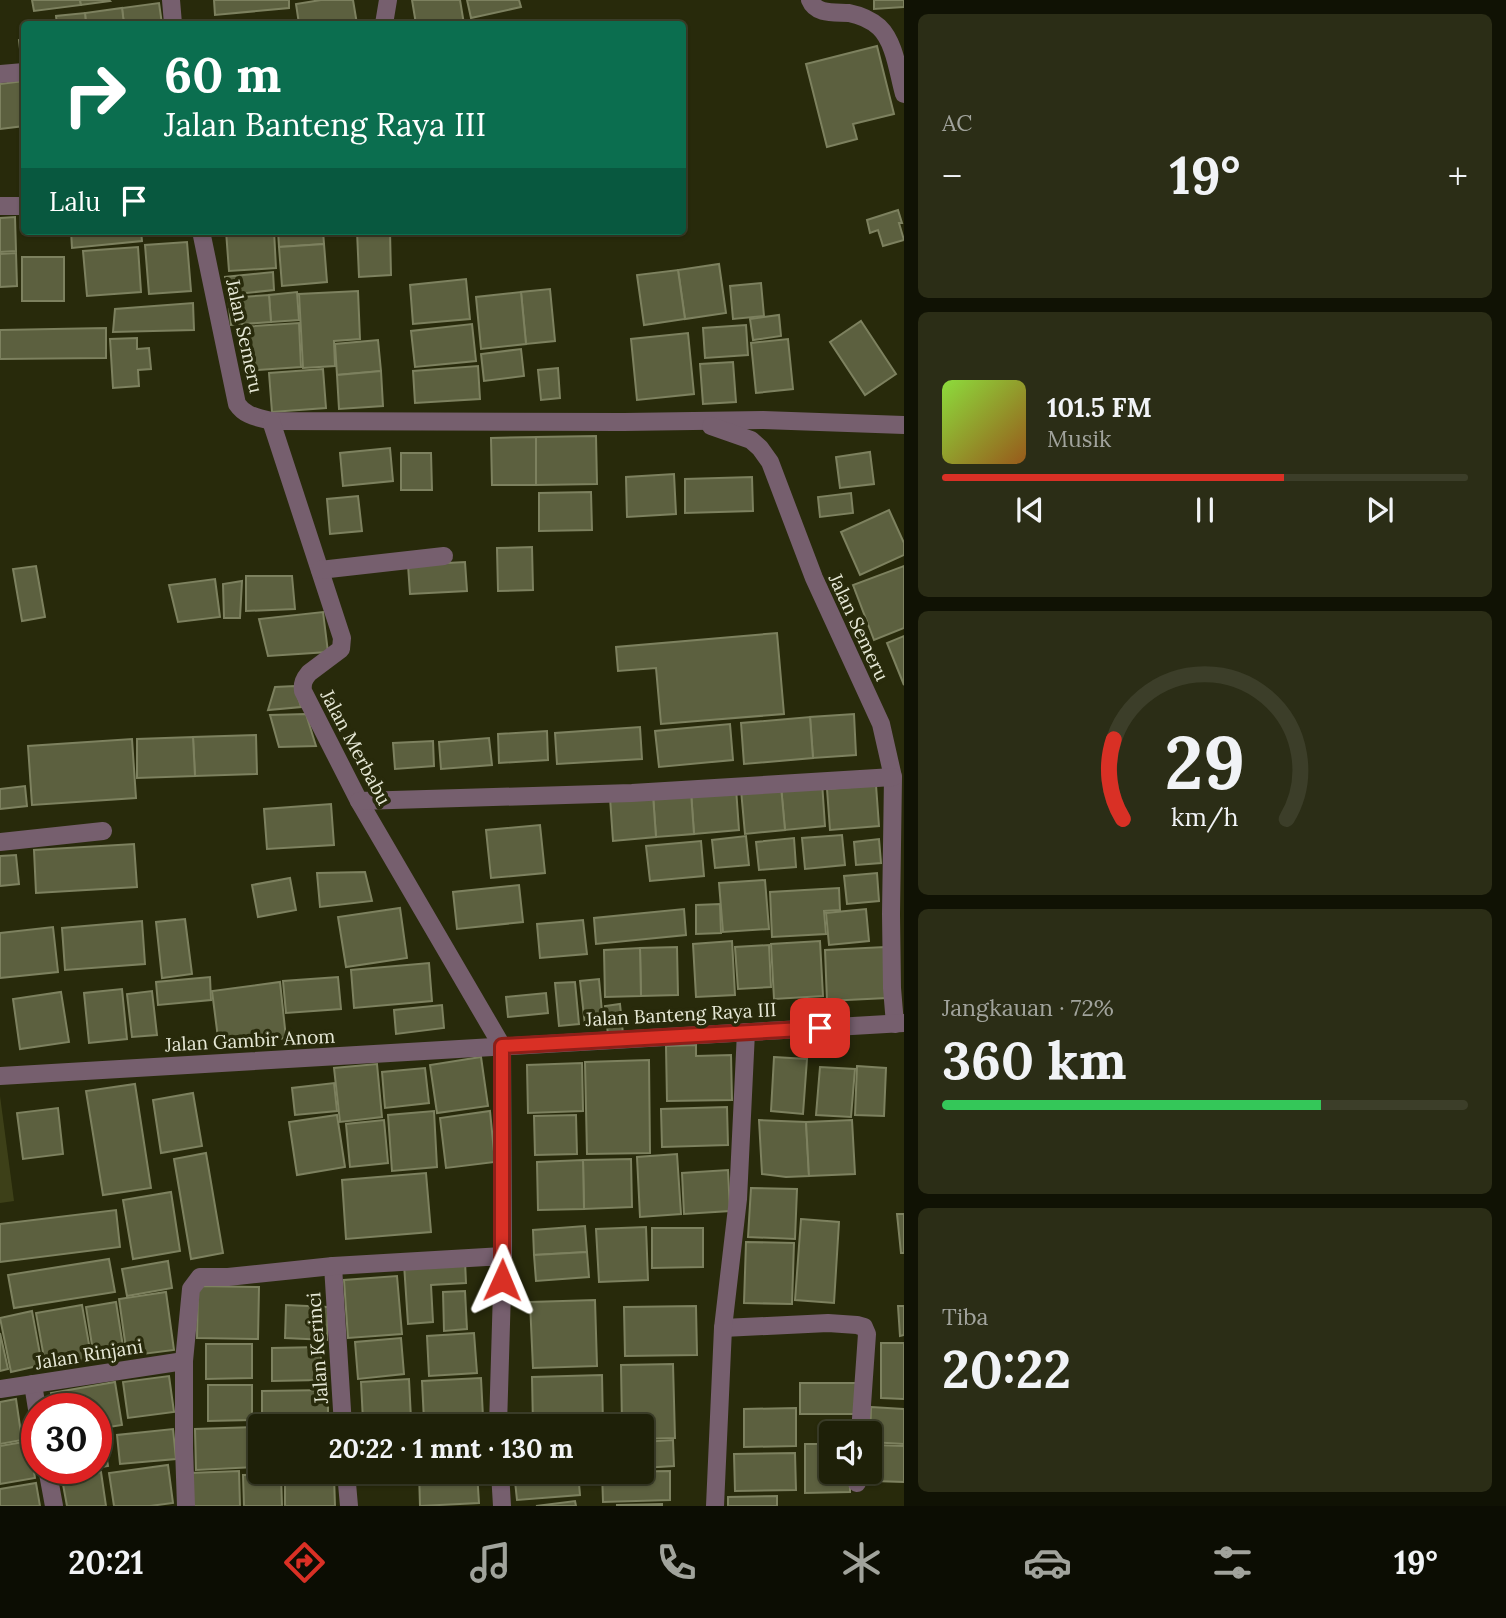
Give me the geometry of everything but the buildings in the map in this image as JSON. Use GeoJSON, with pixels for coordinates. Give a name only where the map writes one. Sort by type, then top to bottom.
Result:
{"type":"FeatureCollection","features":[{"type":"Feature","properties":{"kind":"street"},"geometry":{"type":"LineString","coordinates":[[170,0],[173,21]]}},
{"type":"Feature","properties":{"kind":"street"},"geometry":{"type":"LineString","coordinates":[[384,21],[388,0]]}},
{"type":"Feature","properties":{"kind":"street"},"geometry":{"type":"LineString","coordinates":[[810,0],[818,9],[852,14],[879,27],[891,48],[904,94]]}},
{"type":"Feature","properties":{"kind":"street"},"geometry":{"type":"LineString","coordinates":[[0,74],[21,72]]}},
{"type":"Feature","properties":{"kind":"street"},"geometry":{"type":"LineString","coordinates":[[0,206],[21,206]]}},
{"type":"Feature","properties":{"kind":"street","name":"Jalan Semeru"},"geometry":{"type":"LineString","coordinates":[[202,235],[237,404],[249,415],[271,421],[763,420],[904,425]]}},
{"type":"Feature","properties":{"kind":"street","name":"Jalan Merbabu"},"geometry":{"type":"LineString","coordinates":[[271,421],[342,638],[341,649],[305,677],[303,691],[359,801],[502,1046]]}},
{"type":"Feature","properties":{"kind":"street","name":"Jalan Semeru"},"geometry":{"type":"LineString","coordinates":[[698,421],[751,440],[769,462],[814,578],[881,724],[893,777],[892,988],[900,1023]]}},
{"type":"Feature","properties":{"kind":"street"},"geometry":{"type":"LineString","coordinates":[[320,570],[444,556]]}},
{"type":"Feature","properties":{"kind":"street"},"geometry":{"type":"LineString","coordinates":[[359,801],[632,793],[893,777]]}},
{"type":"Feature","properties":{"kind":"street"},"geometry":{"type":"LineString","coordinates":[[0,842],[103,831]]}},
{"type":"Feature","properties":{"kind":"street","name":"Jalan Banteng Raya III"},"geometry":{"type":"LineString","coordinates":[[502,1046],[900,1023]]}},
{"type":"Feature","properties":{"kind":"street"},"geometry":{"type":"LineString","coordinates":[[715,1506],[723,1328],[738,1199],[746,1032]]}},
{"type":"Feature","properties":{"kind":"street"},"geometry":{"type":"LineString","coordinates":[[498,1414],[503,1256],[502,1046]]}},
{"type":"Feature","properties":{"kind":"street","name":"Jalan Gambir Anom"},"geometry":{"type":"LineString","coordinates":[[0,1076],[502,1046]]}},
{"type":"Feature","properties":{"kind":"street"},"geometry":{"type":"LineString","coordinates":[[186,1506],[184,1361],[191,1289],[200,1278],[333,1266],[503,1256]]}},
{"type":"Feature","properties":{"kind":"street","name":"Jalan Kerinci"},"geometry":{"type":"LineString","coordinates":[[333,1266],[343,1414]]}},
{"type":"Feature","properties":{"kind":"street"},"geometry":{"type":"LineString","coordinates":[[723,1328],[828,1324],[863,1327],[867,1334],[861,1421]]}},
{"type":"Feature","properties":{"kind":"street","name":"Jalan Rinjani"},"geometry":{"type":"LineString","coordinates":[[0,1389],[184,1361]]}},
{"type":"Feature","properties":{"kind":"street"},"geometry":{"type":"LineString","coordinates":[[33,1384],[34,1393]]}},
{"type":"Feature","properties":{"kind":"street"},"geometry":{"type":"LineString","coordinates":[[50,1484],[54,1506]]}},
{"type":"Feature","properties":{"kind":"street"},"geometry":{"type":"LineString","coordinates":[[347,1484],[349,1506]]}},
{"type":"Feature","properties":{"kind":"street"},"geometry":{"type":"LineString","coordinates":[[501,1484],[502,1506]]}},
{"type":"Feature","properties":{"kind":"green space"},"geometry":{"type":"Polygon","coordinates":[[[0,1096],[14,1201],[0,1203],[0,1096]]]}},
{"type":"Feature","properties":{"kind":"route"},"geometry":{"type":"LineString","coordinates":[[502,1280],[502,1046],[820,1028]]}}]}
